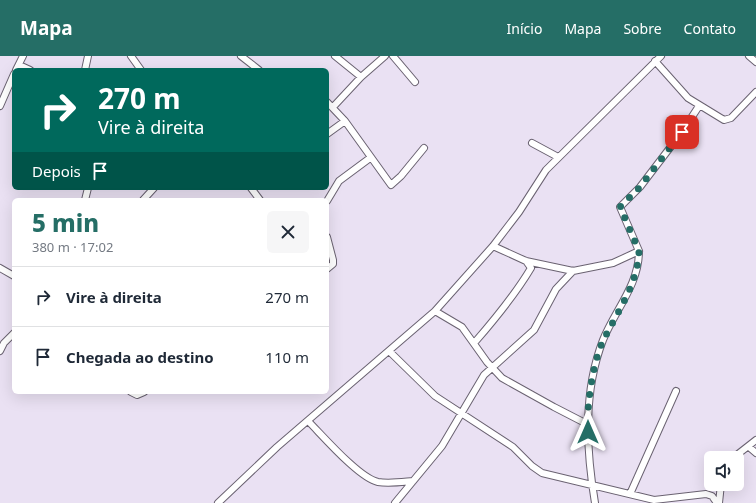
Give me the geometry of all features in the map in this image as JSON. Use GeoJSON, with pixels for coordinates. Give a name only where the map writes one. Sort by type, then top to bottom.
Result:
{"type":"FeatureCollection","features":[{"type":"Feature","properties":{"kind":"street"},"geometry":{"type":"LineString","coordinates":[[17,68],[23,56]]}},
{"type":"Feature","properties":{"kind":"street"},"geometry":{"type":"LineString","coordinates":[[85,68],[88,56]]}},
{"type":"Feature","properties":{"kind":"street"},"geometry":{"type":"LineString","coordinates":[[131,56],[140,68]]}},
{"type":"Feature","properties":{"kind":"street"},"geometry":{"type":"LineString","coordinates":[[241,56],[256,68]]}},
{"type":"Feature","properties":{"kind":"street"},"geometry":{"type":"LineString","coordinates":[[335,56],[361,77]]}},
{"type":"Feature","properties":{"kind":"street"},"geometry":{"type":"LineString","coordinates":[[333,107],[361,77],[385,56]]}},
{"type":"Feature","properties":{"kind":"street"},"geometry":{"type":"LineString","coordinates":[[393,56],[414,82]]}},
{"type":"Feature","properties":{"kind":"street"},"geometry":{"type":"LineString","coordinates":[[218,503],[247,474],[435,311],[493,246],[519,212],[546,170],[661,56]]}},
{"type":"Feature","properties":{"kind":"street"},"geometry":{"type":"LineString","coordinates":[[749,56],[756,62]]}},
{"type":"Feature","properties":{"kind":"street"},"geometry":{"type":"LineString","coordinates":[[655,61],[688,98],[724,120],[731,118],[756,92]]}},
{"type":"Feature","properties":{"kind":"street"},"geometry":{"type":"LineString","coordinates":[[0,106],[12,79]]}},
{"type":"Feature","properties":{"kind":"street"},"geometry":{"type":"LineString","coordinates":[[329,104],[345,121],[370,158],[391,185],[398,180],[424,148]]}},
{"type":"Feature","properties":{"kind":"street"},"geometry":{"type":"LineString","coordinates":[[595,503],[587,424],[589,392],[603,340],[622,306],[636,275],[639,251],[620,207],[640,187],[682,132],[699,106]]}},
{"type":"Feature","properties":{"kind":"street"},"geometry":{"type":"LineString","coordinates":[[329,133],[345,121]]}},
{"type":"Feature","properties":{"kind":"street"},"geometry":{"type":"LineString","coordinates":[[532,143],[558,157]]}},
{"type":"Feature","properties":{"kind":"street"},"geometry":{"type":"LineString","coordinates":[[329,198],[339,181],[370,158]]}},
{"type":"Feature","properties":{"kind":"street"},"geometry":{"type":"LineString","coordinates":[[145,198],[152,190]]}},
{"type":"Feature","properties":{"kind":"street"},"geometry":{"type":"LineString","coordinates":[[329,245],[333,260],[333,264],[329,267]]}},
{"type":"Feature","properties":{"kind":"street"},"geometry":{"type":"LineString","coordinates":[[493,246],[526,261],[573,271],[613,263],[639,251]]}},
{"type":"Feature","properties":{"kind":"street"},"geometry":{"type":"LineString","coordinates":[[474,342],[508,304],[526,278],[531,268],[526,261]]}},
{"type":"Feature","properties":{"kind":"street"},"geometry":{"type":"LineString","coordinates":[[0,268],[12,275]]}},
{"type":"Feature","properties":{"kind":"street"},"geometry":{"type":"LineString","coordinates":[[395,503],[438,453],[460,413],[484,375],[534,330],[556,289],[573,271]]}},
{"type":"Feature","properties":{"kind":"street"},"geometry":{"type":"LineString","coordinates":[[435,311],[462,327],[502,378],[587,424]]}},
{"type":"Feature","properties":{"kind":"street"},"geometry":{"type":"LineString","coordinates":[[0,351],[4,343],[12,335]]}},
{"type":"Feature","properties":{"kind":"street"},"geometry":{"type":"LineString","coordinates":[[389,352],[435,396],[513,447],[532,466],[542,473],[654,500],[706,494],[712,496],[718,503]]}},
{"type":"Feature","properties":{"kind":"street"},"geometry":{"type":"LineString","coordinates":[[630,494],[676,391]]}},
{"type":"Feature","properties":{"kind":"street"},"geometry":{"type":"LineString","coordinates":[[308,421],[357,469],[369,478],[387,482],[413,481]]}},
{"type":"Feature","properties":{"kind":"street"},"geometry":{"type":"LineString","coordinates":[[741,451],[749,447],[756,440]]}},
{"type":"Feature","properties":{"kind":"street"},"geometry":{"type":"LineString","coordinates":[[749,447],[756,454]]}},
{"type":"Feature","properties":{"kind":"street"},"geometry":{"type":"LineString","coordinates":[[718,503],[720,491]]}},
{"type":"Feature","properties":{"kind":"route"},"geometry":{"type":"LineString","coordinates":[[588,432],[589,392],[603,340],[622,306],[636,275],[639,259],[639,251],[620,207],[640,187],[682,132]]}}]}
